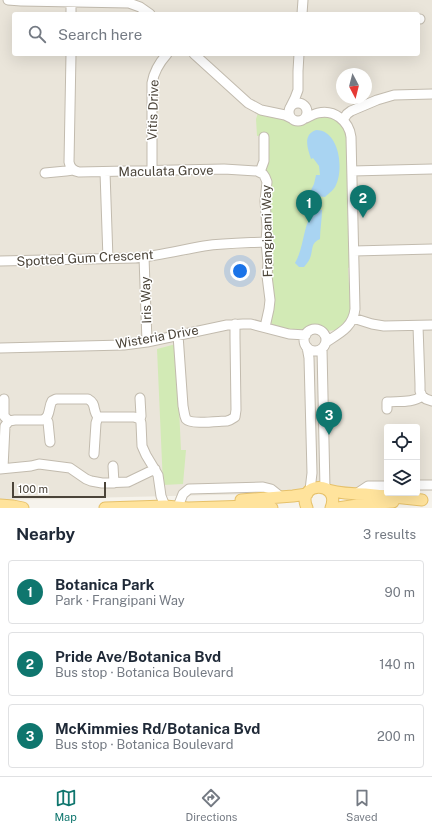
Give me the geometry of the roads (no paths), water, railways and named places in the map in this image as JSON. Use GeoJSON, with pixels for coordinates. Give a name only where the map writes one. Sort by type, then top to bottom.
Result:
{"type":"FeatureCollection","features":[{"type":"Feature","properties":{"kind":"main road"},"geometry":{"type":"LineString","coordinates":[[105,508],[171,506],[281,498],[308,492],[319,487],[327,490],[356,494],[427,500]]}},
{"type":"Feature","properties":{"kind":"main road"},"geometry":{"type":"LineString","coordinates":[[327,490],[333,499],[331,508]]}},
{"type":"Feature","properties":{"kind":"main road"},"geometry":{"type":"LineString","coordinates":[[307,508],[305,498],[308,492]]}},
{"type":"Feature","properties":{"kind":"main road"},"geometry":{"type":"LineString","coordinates":[[338,508],[364,504],[427,500]]}},
{"type":"Feature","properties":{"kind":"main road"},"geometry":{"type":"LineString","coordinates":[[0,505],[23,508]]}},
{"type":"Feature","properties":{"kind":"main road"},"geometry":{"type":"LineString","coordinates":[[171,506],[188,508],[250,506],[272,508]]}},
{"type":"Feature","properties":{"kind":"street"},"geometry":{"type":"LineString","coordinates":[[8,0],[71,2],[106,1],[134,5],[148,12]]}},
{"type":"Feature","properties":{"kind":"street"},"geometry":{"type":"LineString","coordinates":[[302,12],[303,0]]}},
{"type":"Feature","properties":{"kind":"street"},"geometry":{"type":"LineString","coordinates":[[0,4],[21,1]]}},
{"type":"Feature","properties":{"kind":"street"},"geometry":{"type":"LineString","coordinates":[[71,2],[71,12]]}},
{"type":"Feature","properties":{"kind":"street"},"geometry":{"type":"LineString","coordinates":[[71,56],[69,162],[73,170]]}},
{"type":"Feature","properties":{"kind":"street","name":"Vitis Drive"},"geometry":{"type":"LineString","coordinates":[[152,171],[152,83],[156,69],[165,56]]}},
{"type":"Feature","properties":{"kind":"street"},"geometry":{"type":"LineString","coordinates":[[196,56],[248,103],[261,110],[277,113],[296,121],[301,121],[306,110],[298,90]]}},
{"type":"Feature","properties":{"kind":"street"},"geometry":{"type":"LineString","coordinates":[[291,118],[289,113],[298,90],[299,56]]}},
{"type":"Feature","properties":{"kind":"street"},"geometry":{"type":"LineString","coordinates":[[343,120],[351,110],[381,98],[405,94],[432,94]]}},
{"type":"Feature","properties":{"kind":"street"},"geometry":{"type":"LineString","coordinates":[[277,113],[291,107],[296,103],[302,104],[306,110],[335,115],[343,120],[349,128],[350,133],[355,310],[353,318],[348,326],[324,341],[316,351],[309,349],[306,341]]}},
{"type":"Feature","properties":{"kind":"street","name":"Frangipani Way"},"geometry":{"type":"LineString","coordinates":[[264,137],[264,161],[260,172],[266,177],[267,182],[265,201],[267,221],[266,242],[268,263],[267,276],[270,300],[265,327]]}},
{"type":"Feature","properties":{"kind":"street"},"geometry":{"type":"LineString","coordinates":[[352,171],[432,169]]}},
{"type":"Feature","properties":{"kind":"street","name":"Maculata Grove"},"geometry":{"type":"LineString","coordinates":[[45,173],[73,170],[79,172],[224,170],[260,172]]}},
{"type":"Feature","properties":{"kind":"street"},"geometry":{"type":"LineString","coordinates":[[105,172],[108,259]]}},
{"type":"Feature","properties":{"kind":"street","name":"Spotted Gum Crescent"},"geometry":{"type":"LineString","coordinates":[[0,261],[144,257],[216,244],[266,242]]}},
{"type":"Feature","properties":{"kind":"street"},"geometry":{"type":"LineString","coordinates":[[354,251],[432,249]]}},
{"type":"Feature","properties":{"kind":"street","name":"Iris Way"},"geometry":{"type":"LineString","coordinates":[[144,257],[147,342]]}},
{"type":"Feature","properties":{"kind":"street"},"geometry":{"type":"LineString","coordinates":[[353,318],[378,326],[432,325]]}},
{"type":"Feature","properties":{"kind":"street"},"geometry":{"type":"LineString","coordinates":[[178,335],[184,415],[186,418],[194,422],[227,421],[235,417],[236,410],[235,324]]}},
{"type":"Feature","properties":{"kind":"street","name":"Wisteria Drive"},"geometry":{"type":"LineString","coordinates":[[0,348],[124,345],[147,342],[235,324],[251,324],[265,327],[306,341]]}},
{"type":"Feature","properties":{"kind":"street"},"geometry":{"type":"LineString","coordinates":[[418,326],[420,391],[422,396],[432,401]]}},
{"type":"Feature","properties":{"kind":"street"},"geometry":{"type":"LineString","coordinates":[[308,492],[312,473],[309,358],[306,341],[311,330],[318,330],[324,341],[323,417],[327,490]]}},
{"type":"Feature","properties":{"kind":"street"},"geometry":{"type":"LineString","coordinates":[[387,409],[387,402],[413,401],[422,396]]}},
{"type":"Feature","properties":{"kind":"street"},"geometry":{"type":"LineString","coordinates":[[4,398],[4,416],[8,421]]}},
{"type":"Feature","properties":{"kind":"street"},"geometry":{"type":"LineString","coordinates":[[140,398],[142,446],[158,475],[161,496],[171,506]]}},
{"type":"Feature","properties":{"kind":"street"},"geometry":{"type":"LineString","coordinates":[[8,421],[46,419],[49,415],[52,401],[56,399],[88,399],[92,401],[95,414],[98,417],[134,417],[140,419]]}},
{"type":"Feature","properties":{"kind":"street"},"geometry":{"type":"LineString","coordinates":[[94,454],[96,423],[98,417]]}},
{"type":"Feature","properties":{"kind":"street"},"geometry":{"type":"LineString","coordinates":[[310,418],[323,417]]}},
{"type":"Feature","properties":{"kind":"street"},"geometry":{"type":"LineString","coordinates":[[46,419],[48,422],[50,442]]}},
{"type":"Feature","properties":{"kind":"street"},"geometry":{"type":"LineString","coordinates":[[8,421],[5,426],[2,469],[44,464],[70,468],[91,482],[114,483],[128,482],[155,468]]}},
{"type":"Feature","properties":{"kind":"street"},"geometry":{"type":"LineString","coordinates":[[113,466],[114,483]]}},
{"type":"Feature","properties":{"kind":"street"},"geometry":{"type":"LineString","coordinates":[[420,485],[432,485]]}},
{"type":"Feature","properties":{"kind":"street"},"geometry":{"type":"LineString","coordinates":[[356,494],[368,486],[384,486]]}},
{"type":"Feature","properties":{"kind":"water"},"geometry":{"type":"Polygon","coordinates":[[[316,130],[324,132],[330,136],[338,151],[338,178],[333,190],[325,197],[316,196],[310,192],[316,175],[320,175],[319,166],[313,158],[311,159],[307,143],[309,135],[316,130]]]}},
{"type":"Feature","properties":{"kind":"water"},"geometry":{"type":"Polygon","coordinates":[[[315,209],[322,210],[320,239],[314,244],[311,257],[304,267],[299,267],[295,263],[301,250],[308,222],[315,209]]]}},
{"type":"Feature","properties":{"kind":"place","name":"Pride Ave/Botanica Bvd"},"geometry":{"type":"Point","coordinates":[363,218]}},
{"type":"Feature","properties":{"kind":"place","name":"Botanica Park"},"geometry":{"type":"Point","coordinates":[309,223]}},
{"type":"Feature","properties":{"kind":"place","name":"McKimmies Rd/Botanica Bvd"},"geometry":{"type":"Point","coordinates":[329,435]}}]}
